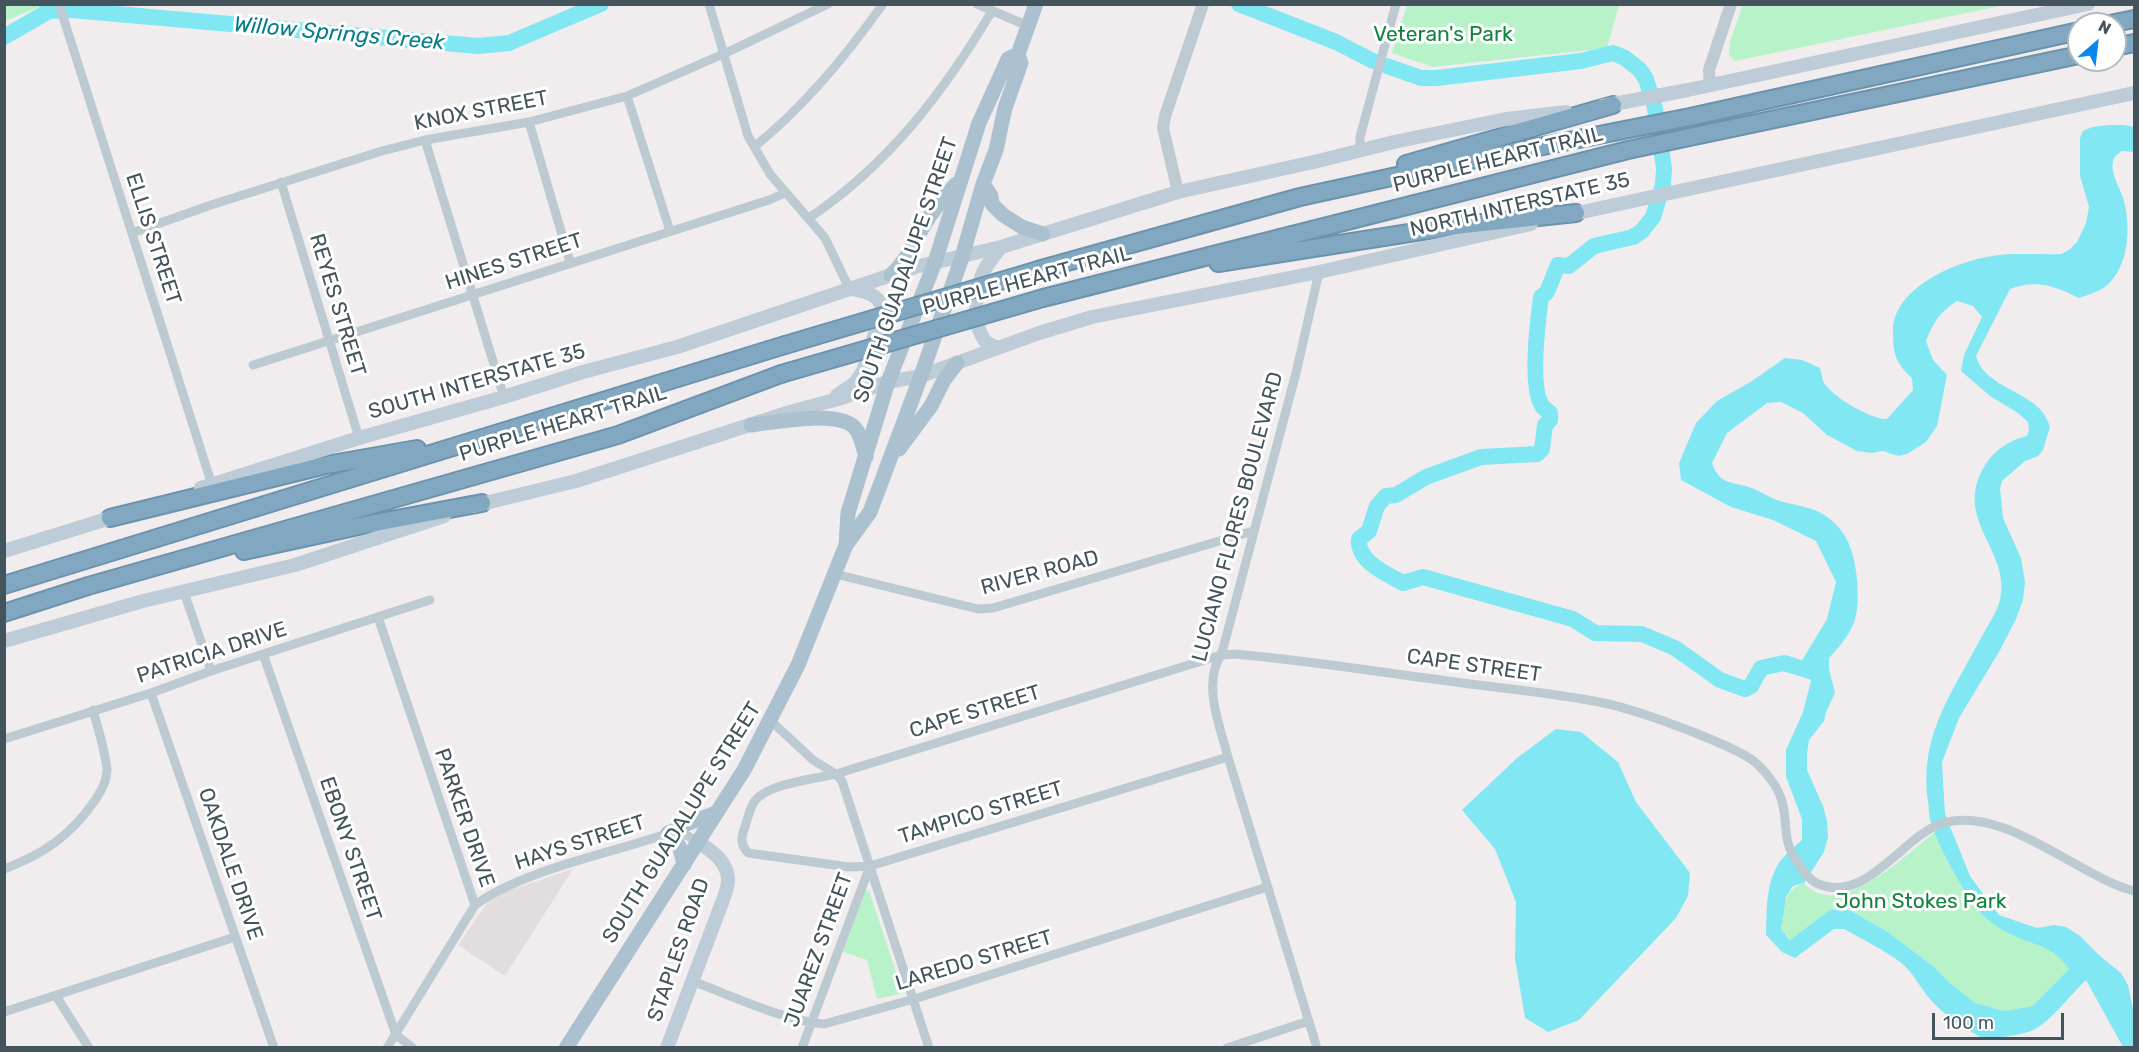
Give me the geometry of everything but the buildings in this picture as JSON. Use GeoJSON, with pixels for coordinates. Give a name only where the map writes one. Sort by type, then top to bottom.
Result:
{"type":"FeatureCollection","features":[{"type":"Feature","properties":{"kind":"highway","name":"PURPLE HEART TRAIL"},"geometry":{"type":"LineString","coordinates":[[4,585],[785,345],[1038,270],[1313,195],[1447,165],[1690,117],[2067,34]]}},
{"type":"Feature","properties":{"kind":"highway","name":"PURPLE HEART TRAIL"},"geometry":{"type":"LineString","coordinates":[[4,613],[87,586],[618,435],[781,374],[1043,298],[1628,150],[2067,58]]}},
{"type":"Feature","properties":{"kind":"highway"},"geometry":{"type":"LineString","coordinates":[[1313,195],[1409,162],[1615,104]]}},
{"type":"Feature","properties":{"kind":"highway"},"geometry":{"type":"LineString","coordinates":[[1111,280],[1454,226],[1583,212]]}},
{"type":"Feature","properties":{"kind":"highway"},"geometry":{"type":"LineString","coordinates":[[110,518],[326,465],[488,436]]}},
{"type":"Feature","properties":{"kind":"highway"},"geometry":{"type":"LineString","coordinates":[[87,586],[359,526],[482,503]]}},
{"type":"Feature","properties":{"kind":"main road","name":"SOUTH GUADALUPE STREET"},"geometry":{"type":"LineString","coordinates":[[566,1047],[744,770],[798,665],[846,545],[870,512],[921,376],[962,257],[983,184],[996,150],[1005,108],[1021,63],[1018,54],[1036,4]]}},
{"type":"Feature","properties":{"kind":"main road"},"geometry":{"type":"LineString","coordinates":[[962,257],[1178,192],[1360,150],[1506,119],[1615,104],[1688,90],[2086,5]]}},
{"type":"Feature","properties":{"kind":"main road","name":"SOUTH GUADALUPE STREET"},"geometry":{"type":"LineString","coordinates":[[846,545],[848,513],[888,382],[935,262],[979,123],[1008,59],[1018,54]]}},
{"type":"Feature","properties":{"kind":"main road","name":"NORTH INTERSTATE 35"},"geometry":{"type":"LineString","coordinates":[[921,376],[1092,317],[1319,272],[1674,192],[2134,93]]}},
{"type":"Feature","properties":{"kind":"main road"},"geometry":{"type":"LineString","coordinates":[[891,275],[907,258],[937,205],[960,179]]}},
{"type":"Feature","properties":{"kind":"main road"},"geometry":{"type":"LineString","coordinates":[[983,184],[990,195],[992,204],[1003,215],[1022,227],[1043,234]]}},
{"type":"Feature","properties":{"kind":"main road"},"geometry":{"type":"LineString","coordinates":[[997,348],[986,342],[981,332],[976,306],[982,276],[1001,247]]}},
{"type":"Feature","properties":{"kind":"main road","name":"SOUTH INTERSTATE 35"},"geometry":{"type":"LineString","coordinates":[[4,551],[359,438],[583,372],[677,347],[849,288],[935,262],[962,257]]}},
{"type":"Feature","properties":{"kind":"main road"},"geometry":{"type":"LineString","coordinates":[[825,402],[855,383],[863,371],[884,308],[874,295],[849,288]]}},
{"type":"Feature","properties":{"kind":"main road"},"geometry":{"type":"LineString","coordinates":[[887,466],[931,406],[944,380],[957,363]]}},
{"type":"Feature","properties":{"kind":"main road"},"geometry":{"type":"LineString","coordinates":[[4,641],[143,601],[295,565],[482,503],[576,481],[888,382],[921,376]]}},
{"type":"Feature","properties":{"kind":"main road"},"geometry":{"type":"LineString","coordinates":[[751,425],[823,417],[838,418],[853,426],[862,440],[866,457]]}},
{"type":"Feature","properties":{"kind":"main road"},"geometry":{"type":"LineString","coordinates":[[684,865],[681,846],[670,832],[716,813]]}},
{"type":"Feature","properties":{"kind":"main road","name":"STAPLES ROAD"},"geometry":{"type":"LineString","coordinates":[[667,1047],[723,900],[728,880],[724,865],[715,853],[698,842]]}},
{"type":"Feature","properties":{"kind":"street","name":"ELLIS STREET"},"geometry":{"type":"LineString","coordinates":[[59,4],[212,485]]}},
{"type":"Feature","properties":{"kind":"street"},"geometry":{"type":"LineString","coordinates":[[709,4],[748,136],[785,193],[825,238],[849,288]]}},
{"type":"Feature","properties":{"kind":"street","name":"KNOX STREET"},"geometry":{"type":"LineString","coordinates":[[132,233],[280,182],[382,151],[425,140],[529,122],[627,96],[724,54],[828,4]]}},
{"type":"Feature","properties":{"kind":"street"},"geometry":{"type":"LineString","coordinates":[[754,147],[831,71],[854,45],[883,4]]}},
{"type":"Feature","properties":{"kind":"street"},"geometry":{"type":"LineString","coordinates":[[977,4],[1028,26]]}},
{"type":"Feature","properties":{"kind":"street"},"geometry":{"type":"LineString","coordinates":[[1178,192],[1163,128],[1170,97],[1203,4]]}},
{"type":"Feature","properties":{"kind":"street"},"geometry":{"type":"LineString","coordinates":[[1360,150],[1360,137],[1396,4]]}},
{"type":"Feature","properties":{"kind":"street"},"geometry":{"type":"LineString","coordinates":[[1710,85],[1709,70],[1731,4]]}},
{"type":"Feature","properties":{"kind":"street"},"geometry":{"type":"LineString","coordinates":[[809,218],[860,180],[894,147],[950,78],[992,11]]}},
{"type":"Feature","properties":{"kind":"street"},"geometry":{"type":"LineString","coordinates":[[627,96],[670,231]]}},
{"type":"Feature","properties":{"kind":"street"},"geometry":{"type":"LineString","coordinates":[[529,122],[570,262]]}},
{"type":"Feature","properties":{"kind":"street"},"geometry":{"type":"LineString","coordinates":[[425,140],[504,397]]}},
{"type":"Feature","properties":{"kind":"street","name":"REYES STREET"},"geometry":{"type":"LineString","coordinates":[[280,182],[359,438]]}},
{"type":"Feature","properties":{"kind":"street","name":"HINES STREET"},"geometry":{"type":"LineString","coordinates":[[253,365],[785,193]]}},
{"type":"Feature","properties":{"kind":"street","name":"LUCIANO FLORES BOULEVARD"},"geometry":{"type":"LineString","coordinates":[[1317,1047],[1228,757],[1214,700],[1215,669],[1221,655],[1296,374],[1319,272]]}},
{"type":"Feature","properties":{"kind":"street","name":"RIVER ROAD"},"geometry":{"type":"LineString","coordinates":[[835,574],[978,609],[993,608],[1253,531]]}},
{"type":"Feature","properties":{"kind":"street"},"geometry":{"type":"LineString","coordinates":[[184,592],[211,671]]}},
{"type":"Feature","properties":{"kind":"street","name":"PATRICIA DRIVE"},"geometry":{"type":"LineString","coordinates":[[4,739],[151,693],[211,671],[430,600]]}},
{"type":"Feature","properties":{"kind":"street","name":"PARKER DRIVE"},"geometry":{"type":"LineString","coordinates":[[378,617],[475,905],[387,1047]]}},
{"type":"Feature","properties":{"kind":"street","name":"EBONY STREET"},"geometry":{"type":"LineString","coordinates":[[263,654],[396,1035]]}},
{"type":"Feature","properties":{"kind":"street","name":"CAPE STREET"},"geometry":{"type":"LineString","coordinates":[[743,847],[741,838],[753,804],[762,794],[773,789],[836,774],[1221,655],[1264,656],[1586,700],[1657,718],[1713,740],[1751,758],[1780,794],[1788,846],[1810,879],[1821,885],[1835,887],[1851,885],[1867,878],[1929,829],[1951,822],[1980,822],[2009,830],[2109,881],[2134,891]]}},
{"type":"Feature","properties":{"kind":"street","name":"OAKDALE DRIVE"},"geometry":{"type":"LineString","coordinates":[[151,693],[274,1047]]}},
{"type":"Feature","properties":{"kind":"street"},"geometry":{"type":"LineString","coordinates":[[4,869],[57,843],[81,820],[104,787],[107,770],[93,710]]}},
{"type":"Feature","properties":{"kind":"street"},"geometry":{"type":"LineString","coordinates":[[771,721],[813,760],[836,774],[842,781],[929,1047]]}},
{"type":"Feature","properties":{"kind":"street","name":"TAMPICO STREET"},"geometry":{"type":"LineString","coordinates":[[743,847],[748,853],[849,867],[870,866],[1228,757]]}},
{"type":"Feature","properties":{"kind":"street","name":"HAYS STREET"},"geometry":{"type":"LineString","coordinates":[[475,905],[495,891],[511,884],[670,832],[683,833],[698,842]]}},
{"type":"Feature","properties":{"kind":"street","name":"JUAREZ STREET"},"geometry":{"type":"LineString","coordinates":[[802,1047],[870,866]]}},
{"type":"Feature","properties":{"kind":"street","name":"LAREDO STREET"},"geometry":{"type":"LineString","coordinates":[[692,981],[789,1017],[824,1024],[914,999],[1267,887]]}},
{"type":"Feature","properties":{"kind":"street"},"geometry":{"type":"LineString","coordinates":[[4,1012],[235,937]]}},
{"type":"Feature","properties":{"kind":"street"},"geometry":{"type":"LineString","coordinates":[[56,996],[89,1047]]}},
{"type":"Feature","properties":{"kind":"street"},"geometry":{"type":"LineString","coordinates":[[1227,1047],[1309,1022]]}},
{"type":"Feature","properties":{"kind":"street"},"geometry":{"type":"LineString","coordinates":[[396,1035],[413,1047]]}},
{"type":"Feature","properties":{"kind":"shaded area"},"geometry":{"type":"Polygon","coordinates":[[[573,869],[505,976],[458,945],[487,903],[507,891],[573,869]]]}},
{"type":"Feature","properties":{"kind":"green space"},"geometry":{"type":"Polygon","coordinates":[[[5,4],[43,4],[43,5],[5,21],[5,4]]]}},
{"type":"Feature","properties":{"kind":"green space","name":"Veteran's Park"},"geometry":{"type":"Polygon","coordinates":[[[1407,4],[1619,5],[1607,48],[1433,67],[1392,53],[1407,4]]]}},
{"type":"Feature","properties":{"kind":"green space"},"geometry":{"type":"Polygon","coordinates":[[[1743,4],[2005,5],[1735,61],[1729,55],[1730,41],[1743,4]]]}},
{"type":"Feature","properties":{"kind":"green space","name":"John Stokes Park"},"geometry":{"type":"Polygon","coordinates":[[[1935,832],[1969,897],[1980,912],[2012,935],[2055,952],[2069,969],[2034,1006],[2004,1011],[1975,1003],[1933,966],[1888,932],[1849,910],[1791,940],[1781,929],[1785,901],[1797,886],[1804,883],[1818,893],[1835,895],[1853,890],[1891,868],[1935,832]]]}},
{"type":"Feature","properties":{"kind":"green space"},"geometry":{"type":"Polygon","coordinates":[[[865,890],[869,891],[903,993],[877,999],[867,960],[843,952],[865,890]]]}},
{"type":"Feature","properties":{"kind":"water"},"geometry":{"type":"Polygon","coordinates":[[[2124,125],[2134,127],[2134,152],[2122,151],[2114,158],[2112,166],[2126,212],[2126,247],[2113,279],[2096,292],[2079,298],[2045,285],[2028,284],[2010,289],[1976,356],[1986,373],[2041,410],[2050,427],[2043,450],[2038,456],[2025,461],[2002,481],[2000,488],[2003,518],[2021,558],[2025,582],[2023,600],[1999,652],[1959,718],[1942,762],[1945,814],[1970,876],[1999,915],[2037,928],[2054,925],[2066,927],[2080,936],[2121,973],[2128,985],[2134,1014],[2134,1047],[2123,1047],[2086,980],[2038,1027],[2020,1034],[1985,1040],[1941,1010],[1900,962],[1844,929],[1834,929],[1795,958],[1782,952],[1766,935],[1768,896],[1772,877],[1781,860],[1802,840],[1802,819],[1786,777],[1786,750],[1803,712],[1811,681],[1801,662],[1827,619],[1836,582],[1816,541],[1773,520],[1731,507],[1681,480],[1679,463],[1696,423],[1717,401],[1752,381],[1785,358],[1802,360],[1820,368],[1827,387],[1842,400],[1872,416],[1887,419],[1913,390],[1912,378],[1902,368],[1897,358],[1893,333],[1895,318],[1902,304],[1912,292],[1941,273],[1972,261],[2004,255],[2061,254],[2077,242],[2086,223],[2089,207],[2080,176],[2080,138],[2083,131],[2092,127],[2124,125]],[[1957,301],[1941,314],[1929,334],[1926,341],[1933,360],[1947,375],[1937,426],[1926,442],[1907,454],[1898,456],[1883,451],[1872,453],[1857,451],[1827,435],[1803,413],[1781,402],[1767,403],[1727,433],[1712,463],[1723,479],[1752,488],[1777,500],[1812,509],[1827,517],[1835,523],[1847,539],[1856,568],[1858,604],[1854,623],[1845,639],[1829,658],[1829,669],[1835,693],[1824,721],[1809,740],[1807,754],[1807,770],[1823,806],[1828,837],[1824,852],[1804,883],[1793,886],[1786,897],[1781,929],[1790,940],[1830,910],[1849,910],[1888,932],[1933,966],[1975,1003],[2004,1011],[2033,1006],[2069,969],[2050,950],[2012,935],[1983,915],[1966,893],[1952,869],[1934,832],[1929,815],[1927,777],[1933,734],[1950,695],[1995,614],[2000,600],[2001,582],[1998,565],[1978,517],[1975,500],[1977,482],[1987,462],[1995,453],[2010,442],[2027,436],[2029,430],[2028,422],[2018,413],[1990,396],[1961,371],[1964,355],[1982,317],[1973,306],[1957,301]]]}},
{"type":"Feature","properties":{"kind":"water"},"geometry":{"type":"Polygon","coordinates":[[[1556,729],[1581,732],[1618,762],[1636,802],[1690,873],[1688,896],[1676,918],[1579,1020],[1548,1032],[1525,1018],[1515,959],[1516,902],[1495,849],[1462,810],[1517,758],[1556,729]]]}},
{"type":"Feature","properties":{"kind":"waterway"},"geometry":{"type":"LineString","coordinates":[[37,4],[49,11]]}},
{"type":"Feature","properties":{"kind":"waterway","name":"Willow Springs Creek"},"geometry":{"type":"LineString","coordinates":[[4,37],[49,11],[72,10],[478,46],[509,43],[601,4]]}},
{"type":"Feature","properties":{"kind":"waterway","name":"Willow Springs Creek"},"geometry":{"type":"LineString","coordinates":[[1239,4],[1336,42],[1373,61]]}},
{"type":"Feature","properties":{"kind":"waterway","name":"Willow Springs Creek"},"geometry":{"type":"LineString","coordinates":[[1387,66],[1421,78],[1437,78],[1581,61],[1613,53],[1625,58],[1640,70],[1646,79],[1655,108],[1664,168],[1663,185],[1653,217],[1642,231],[1633,237],[1594,246],[1569,266],[1558,265],[1547,292],[1541,297],[1535,370],[1536,385],[1543,407],[1550,413],[1550,420],[1545,425],[1542,449],[1537,454],[1481,457],[1426,477],[1396,495],[1386,496],[1377,506],[1369,531],[1359,539],[1363,554],[1374,566],[1403,583],[1423,577],[1573,619],[1595,633],[1642,634],[1675,648],[1720,680],[1745,689],[1751,686],[1761,668],[1784,663],[1820,674]]}}]}
